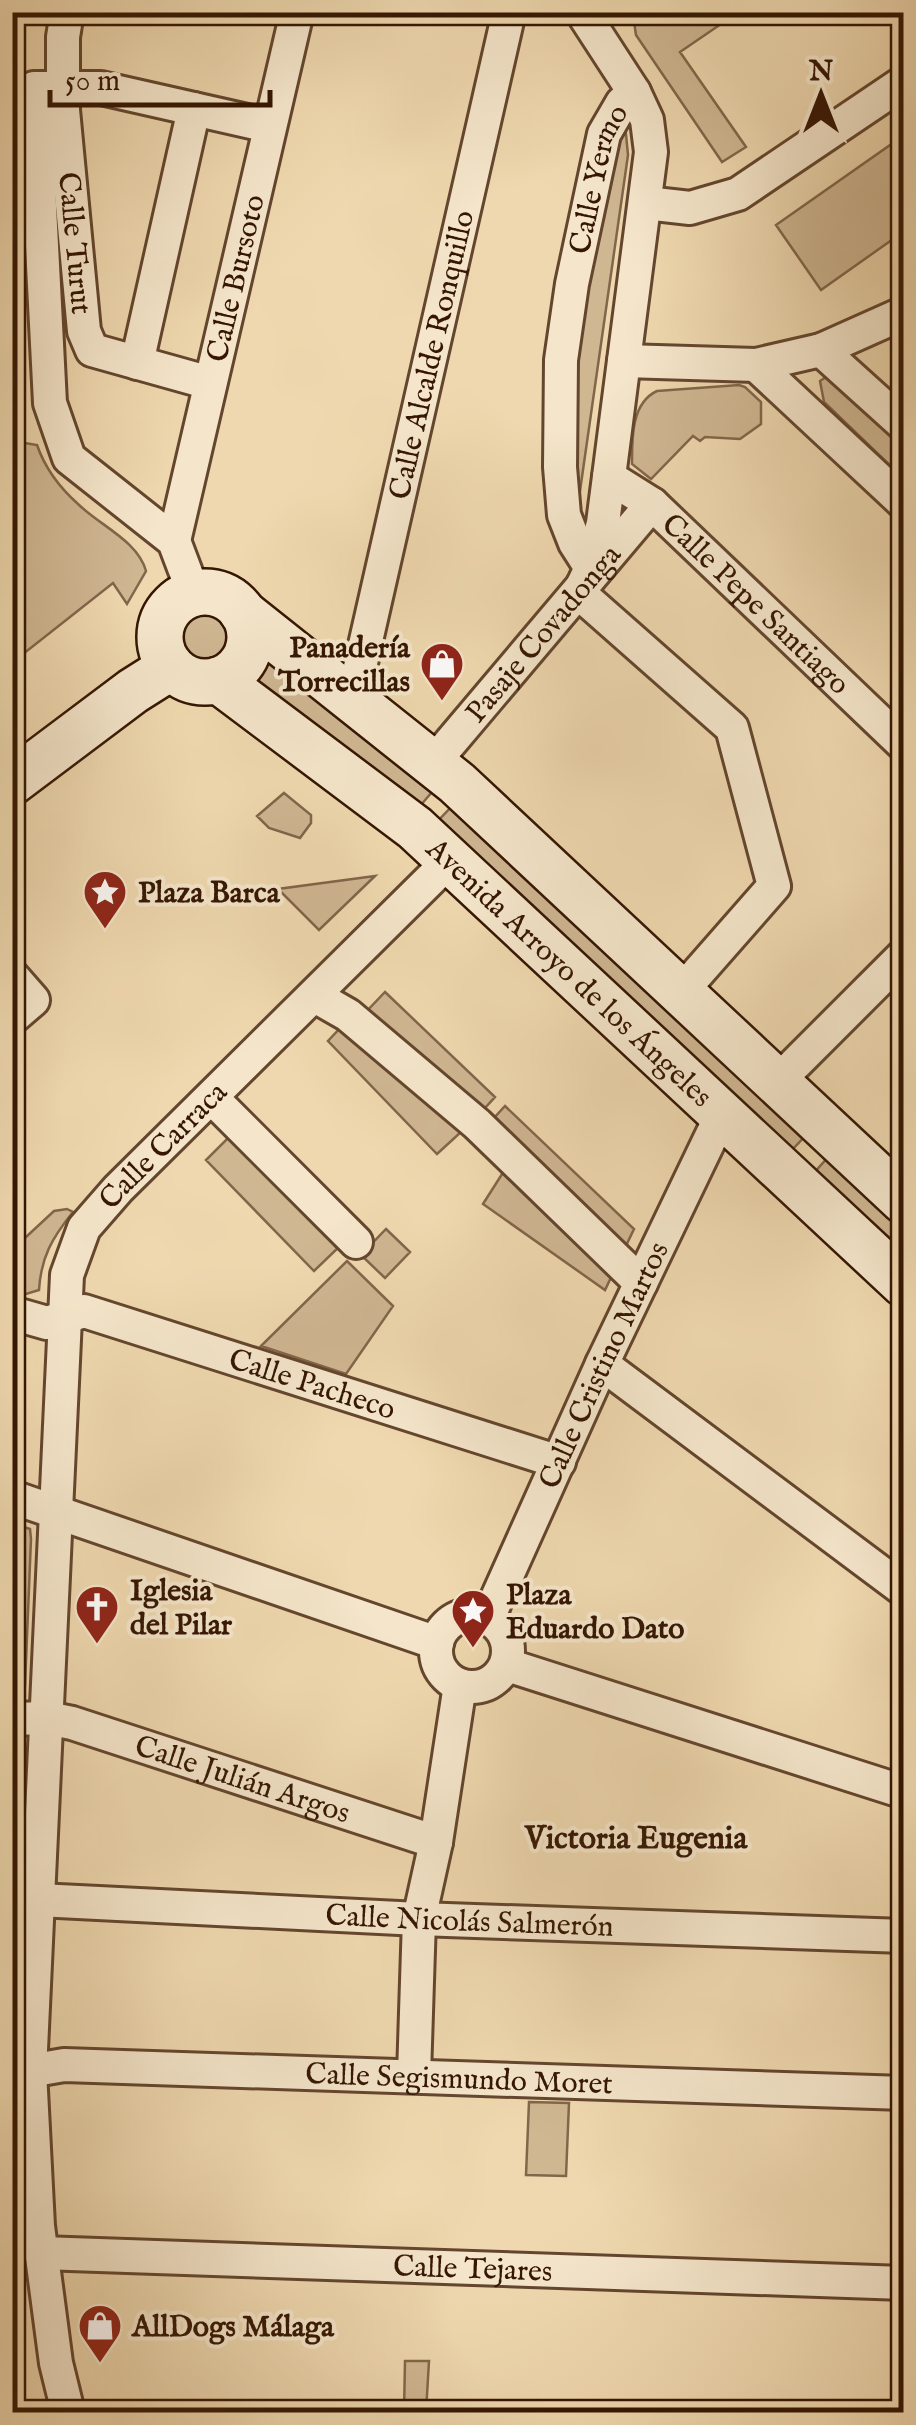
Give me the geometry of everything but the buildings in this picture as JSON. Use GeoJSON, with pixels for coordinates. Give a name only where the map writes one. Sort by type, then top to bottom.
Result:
{"type":"FeatureCollection","features":[{"type":"Feature","properties":{"kind":"main road"},"geometry":{"type":"LineString","coordinates":[[194,594],[218,594],[232,600],[242,612],[249,627],[250,644],[244,660],[233,672],[218,680],[193,680],[171,667],[160,637],[163,620],[172,606],[194,594]]}},
{"type":"Feature","properties":{"kind":"main road","name":"Avenida Arroyo de los Ángeles"},"geometry":{"type":"LineString","coordinates":[[242,612],[433,763],[904,1201]]}},
{"type":"Feature","properties":{"kind":"main road"},"geometry":{"type":"LineString","coordinates":[[12,782],[171,667]]}},
{"type":"Feature","properties":{"kind":"main road","name":"Avenida Arroyo de los Ángeles"},"geometry":{"type":"LineString","coordinates":[[218,680],[415,828],[904,1284]]}},
{"type":"Feature","properties":{"kind":"street","name":"Calle Turut"},"geometry":{"type":"LineString","coordinates":[[68,12],[49,87],[50,402],[68,458],[174,542]]}},
{"type":"Feature","properties":{"kind":"street","name":"Calle Bursoto"},"geometry":{"type":"LineString","coordinates":[[174,542],[297,12]]}},
{"type":"Feature","properties":{"kind":"street","name":"Calle Alcalde Ronquillo"},"geometry":{"type":"LineString","coordinates":[[353,698],[509,12]]}},
{"type":"Feature","properties":{"kind":"street"},"geometry":{"type":"LineString","coordinates":[[582,12],[634,92]]}},
{"type":"Feature","properties":{"kind":"street"},"geometry":{"type":"LineString","coordinates":[[646,203],[690,208],[738,194],[904,82]]}},
{"type":"Feature","properties":{"kind":"street","name":"Calle Turut"},"geometry":{"type":"LineString","coordinates":[[49,87],[84,331],[92,350],[210,383]]}},
{"type":"Feature","properties":{"kind":"street"},"geometry":{"type":"LineString","coordinates":[[49,87],[100,88],[269,126]]}},
{"type":"Feature","properties":{"kind":"street","name":"Calle Yermo"},"geometry":{"type":"LineString","coordinates":[[634,92],[647,120],[651,152],[646,203],[628,310],[603,523],[585,580],[564,515],[560,467],[561,360],[572,284],[604,134],[622,103],[634,92]]}},
{"type":"Feature","properties":{"kind":"street"},"geometry":{"type":"LineString","coordinates":[[136,363],[194,109]]}},
{"type":"Feature","properties":{"kind":"street"},"geometry":{"type":"LineString","coordinates":[[624,361],[756,365],[821,350],[904,313]]}},
{"type":"Feature","properties":{"kind":"street"},"geometry":{"type":"LineString","coordinates":[[821,350],[904,426]]}},
{"type":"Feature","properties":{"kind":"street"},"geometry":{"type":"LineString","coordinates":[[756,365],[904,503]]}},
{"type":"Feature","properties":{"kind":"street","name":"Calle Pepe Santiago"},"geometry":{"type":"LineString","coordinates":[[609,477],[652,504],[904,745]]}},
{"type":"Feature","properties":{"kind":"street","name":"Pasaje Covadonga"},"geometry":{"type":"LineString","coordinates":[[433,763],[652,504]]}},
{"type":"Feature","properties":{"kind":"street"},"geometry":{"type":"LineString","coordinates":[[174,542],[194,594]]}},
{"type":"Feature","properties":{"kind":"street"},"geometry":{"type":"LineString","coordinates":[[585,580],[732,728],[770,868],[774,886],[680,992]]}},
{"type":"Feature","properties":{"kind":"street","name":"Calle Carraca"},"geometry":{"type":"LineString","coordinates":[[68,2412],[56,2363],[21,2072],[38,1900],[66,1274],[84,1228],[118,1189],[449,862]]}},
{"type":"Feature","properties":{"kind":"street"},"geometry":{"type":"LineString","coordinates":[[776,1083],[904,955]]}},
{"type":"Feature","properties":{"kind":"street"},"geometry":{"type":"LineString","coordinates":[[12,976],[32,1000],[12,1018]]}},
{"type":"Feature","properties":{"kind":"street"},"geometry":{"type":"LineString","coordinates":[[315,996],[348,1015],[477,1124],[641,1283]]}},
{"type":"Feature","properties":{"kind":"street"},"geometry":{"type":"LineString","coordinates":[[212,1098],[356,1242]]}},
{"type":"Feature","properties":{"kind":"street","name":"Calle Cristino Martos"},"geometry":{"type":"LineString","coordinates":[[488,1618],[602,1364],[722,1114]]}},
{"type":"Feature","properties":{"kind":"street","name":"Calle Pacheco"},"geometry":{"type":"LineString","coordinates":[[12,1313],[47,1323],[84,1310],[560,1462]]}},
{"type":"Feature","properties":{"kind":"street"},"geometry":{"type":"LineString","coordinates":[[602,1364],[904,1590]]}},
{"type":"Feature","properties":{"kind":"street"},"geometry":{"type":"LineString","coordinates":[[12,1496],[437,1642]]}},
{"type":"Feature","properties":{"kind":"street"},"geometry":{"type":"LineString","coordinates":[[464,1616],[488,1618],[502,1629],[508,1645],[507,1665],[489,1684],[474,1688],[460,1685],[440,1668],[437,1642],[452,1621],[464,1616]]}},
{"type":"Feature","properties":{"kind":"street"},"geometry":{"type":"LineString","coordinates":[[507,1665],[904,1792]]}},
{"type":"Feature","properties":{"kind":"street"},"geometry":{"type":"LineString","coordinates":[[414,2075],[419,1919],[436,1842],[460,1685]]}},
{"type":"Feature","properties":{"kind":"street","name":"Calle Julián Argos"},"geometry":{"type":"LineString","coordinates":[[12,1719],[47,1718],[72,1723],[436,1842]]}},
{"type":"Feature","properties":{"kind":"street","name":"Calle Nicolás Salmerón"},"geometry":{"type":"LineString","coordinates":[[38,1900],[419,1919],[904,1936]]}},
{"type":"Feature","properties":{"kind":"street","name":"Calle Segismundo Moret"},"geometry":{"type":"LineString","coordinates":[[21,2072],[64,2065],[904,2093]]}},
{"type":"Feature","properties":{"kind":"street","name":"Calle Tejares"},"geometry":{"type":"LineString","coordinates":[[41,2253],[904,2282]]}},
{"type":"Feature","properties":{"kind":"shaded area"},"geometry":{"type":"Polygon","coordinates":[[[737,13],[680,52],[746,147],[722,162],[636,35],[633,15],[737,13]]]}},
{"type":"Feature","properties":{"kind":"shaded area"},"geometry":{"type":"Polygon","coordinates":[[[625,124],[628,155],[578,505],[572,487],[576,363],[591,262],[619,130],[625,124]]]}},
{"type":"Feature","properties":{"kind":"shaded area"},"geometry":{"type":"Polygon","coordinates":[[[903,136],[903,232],[821,290],[776,225],[903,136]]]}},
{"type":"Feature","properties":{"kind":"shaded area"},"geometry":{"type":"Polygon","coordinates":[[[829,375],[903,443],[903,478],[824,402],[820,381],[829,375]]]}},
{"type":"Feature","properties":{"kind":"shaded area"},"geometry":{"type":"Polygon","coordinates":[[[739,385],[761,402],[761,424],[740,439],[705,437],[700,441],[693,436],[651,479],[632,464],[635,423],[648,397],[657,391],[739,385]]]}},
{"type":"Feature","properties":{"kind":"shaded area"},"geometry":{"type":"Polygon","coordinates":[[[13,441],[37,445],[65,491],[127,542],[146,571],[127,604],[113,583],[13,662],[13,441]]]}},
{"type":"Feature","properties":{"kind":"shaded area"},"geometry":{"type":"Polygon","coordinates":[[[202,606],[223,615],[232,636],[223,657],[202,666],[181,657],[172,636],[181,615],[202,606]]]}},
{"type":"Feature","properties":{"kind":"shaded area"},"geometry":{"type":"Polygon","coordinates":[[[271,655],[438,785],[414,813],[250,679],[271,655]]]}},
{"type":"Feature","properties":{"kind":"shaded area"},"geometry":{"type":"Polygon","coordinates":[[[284,793],[311,815],[311,823],[300,838],[269,828],[257,816],[284,793]]]}},
{"type":"Feature","properties":{"kind":"shaded area"},"geometry":{"type":"Polygon","coordinates":[[[455,803],[808,1133],[790,1152],[435,824],[455,803]]]}},
{"type":"Feature","properties":{"kind":"shaded area"},"geometry":{"type":"Polygon","coordinates":[[[375,876],[319,930],[278,889],[375,876]]]}},
{"type":"Feature","properties":{"kind":"shaded area"},"geometry":{"type":"Polygon","coordinates":[[[385,992],[495,1097],[484,1109],[364,1014],[385,992]]]}},
{"type":"Feature","properties":{"kind":"shaded area"},"geometry":{"type":"Polygon","coordinates":[[[343,1025],[461,1132],[437,1154],[328,1041],[343,1025]]]}},
{"type":"Feature","properties":{"kind":"shaded area"},"geometry":{"type":"Polygon","coordinates":[[[505,1106],[634,1229],[622,1254],[494,1118],[505,1106]]]}},
{"type":"Feature","properties":{"kind":"shaded area"},"geometry":{"type":"Polygon","coordinates":[[[231,1135],[339,1247],[314,1271],[206,1160],[231,1135]]]}},
{"type":"Feature","properties":{"kind":"shaded area"},"geometry":{"type":"Polygon","coordinates":[[[830,1155],[903,1222],[903,1258],[813,1174],[830,1155]]]}},
{"type":"Feature","properties":{"kind":"shaded area"},"geometry":{"type":"Polygon","coordinates":[[[504,1171],[615,1269],[605,1290],[483,1204],[504,1171]]]}},
{"type":"Feature","properties":{"kind":"shaded area"},"geometry":{"type":"Polygon","coordinates":[[[54,1211],[73,1212],[49,1248],[39,1290],[26,1294],[13,1289],[13,1249],[54,1211]]]}},
{"type":"Feature","properties":{"kind":"shaded area"},"geometry":{"type":"Polygon","coordinates":[[[386,1229],[410,1252],[385,1278],[361,1255],[386,1229]]]}},
{"type":"Feature","properties":{"kind":"shaded area"},"geometry":{"type":"Polygon","coordinates":[[[347,1261],[393,1306],[346,1374],[261,1346],[347,1261]]]}},
{"type":"Feature","properties":{"kind":"shaded area"},"geometry":{"type":"Polygon","coordinates":[[[12,1523],[30,1529],[31,1539],[25,1686],[13,1699],[12,1523]]]}},
{"type":"Feature","properties":{"kind":"shaded area"},"geometry":{"type":"Polygon","coordinates":[[[529,2102],[569,2103],[566,2176],[526,2175],[529,2102]]]}},
{"type":"Feature","properties":{"kind":"shaded area"},"geometry":{"type":"Polygon","coordinates":[[[405,2361],[429,2361],[426,2412],[404,2412],[405,2361]]]}},
{"type":"Feature","properties":{"kind":"place","name":"Panadería Torrecillas"},"geometry":{"type":"Point","coordinates":[442,702]}},
{"type":"Feature","properties":{"kind":"place","name":"Plaza Barca"},"geometry":{"type":"Point","coordinates":[105,930]}},
{"type":"Feature","properties":{"kind":"place","name":"Iglesia del Pilar"},"geometry":{"type":"Point","coordinates":[97,1645]}},
{"type":"Feature","properties":{"kind":"place","name":"Plaza Eduardo Dato"},"geometry":{"type":"Point","coordinates":[473,1649]}},
{"type":"Feature","properties":{"kind":"place","name":"AllDogs Málaga"},"geometry":{"type":"Point","coordinates":[100,2364]}},
{"type":"Feature","properties":{"kind":"district","name":"Victoria Eugenia"},"geometry":{"type":"Point","coordinates":[636,1837]}}]}
